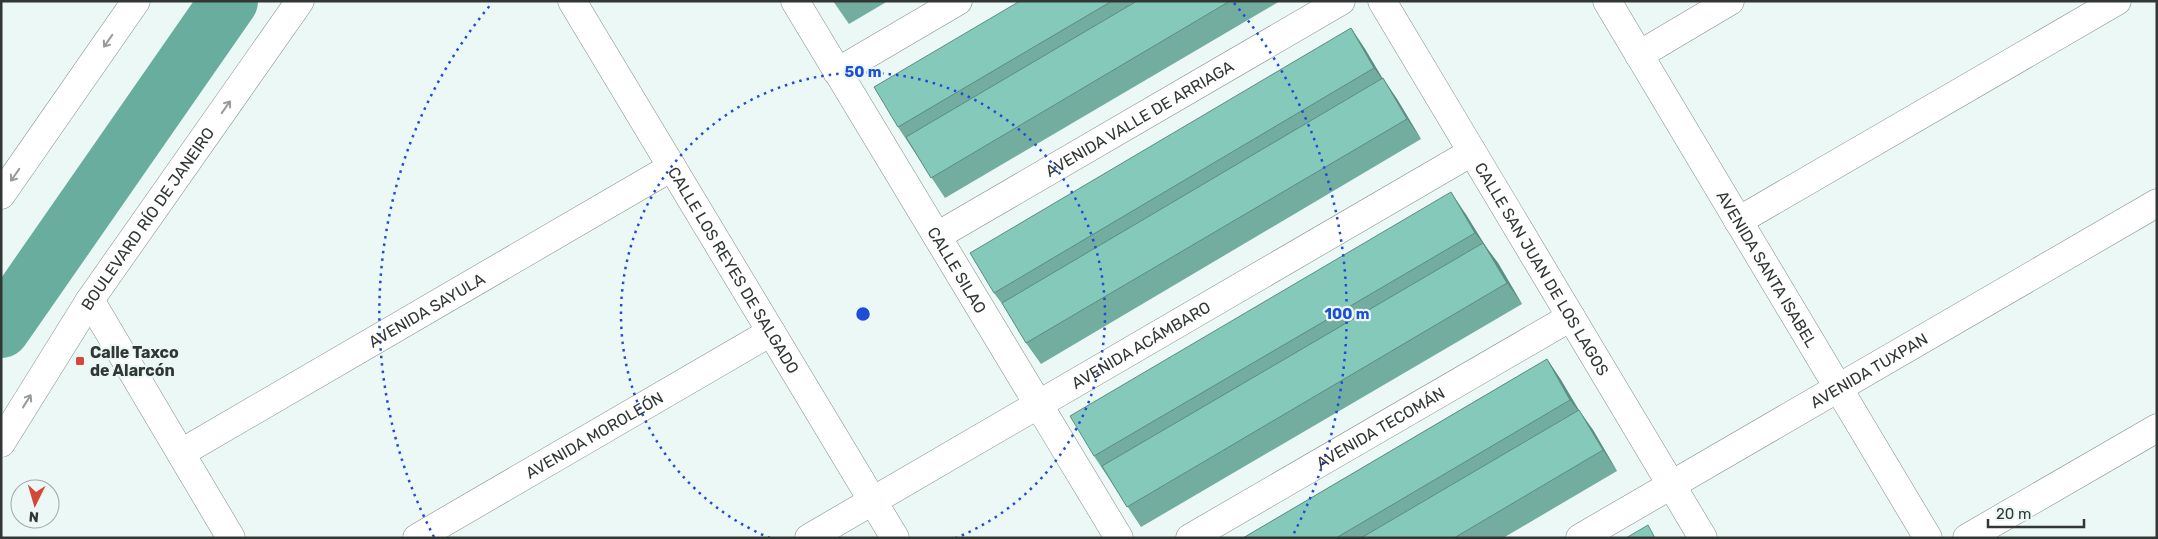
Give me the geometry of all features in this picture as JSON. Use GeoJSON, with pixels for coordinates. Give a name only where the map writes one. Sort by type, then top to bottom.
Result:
{"type":"FeatureCollection","features":[{"type":"Feature","properties":{"kind":"street"},"geometry":{"type":"LineString","coordinates":[[1,195],[136,1]]}},
{"type":"Feature","properties":{"kind":"street","name":"BOULEVARD RÍO DE JANEIRO"},"geometry":{"type":"LineString","coordinates":[[1,443],[90,300],[300,1]]}},
{"type":"Feature","properties":{"kind":"street","name":"CALLE LOS REYES DE SALGADO"},"geometry":{"type":"LineString","coordinates":[[572,1],[895,538]]}},
{"type":"Feature","properties":{"kind":"street","name":"CALLE SILAO"},"geometry":{"type":"LineString","coordinates":[[795,1],[1119,538]]}},
{"type":"Feature","properties":{"kind":"street"},"geometry":{"type":"LineString","coordinates":[[837,72],[958,1]]}},
{"type":"Feature","properties":{"kind":"street","name":"AVENIDA VALLE DE ARRIAGA"},"geometry":{"type":"LineString","coordinates":[[937,236],[1341,1]]}},
{"type":"Feature","properties":{"kind":"street","name":"CALLE SAN JUAN DE LOS LAGOS"},"geometry":{"type":"LineString","coordinates":[[1382,1],[1703,538]]}},
{"type":"Feature","properties":{"kind":"street","name":"AVENIDA SANTA ISABEL"},"geometry":{"type":"LineString","coordinates":[[1607,1],[1928,538]]}},
{"type":"Feature","properties":{"kind":"street"},"geometry":{"type":"LineString","coordinates":[[1639,55],[1730,1]]}},
{"type":"Feature","properties":{"kind":"street"},"geometry":{"type":"LineString","coordinates":[[1738,221],[2117,1]]}},
{"type":"Feature","properties":{"kind":"street","name":"AVENIDA ACÁMBARO"},"geometry":{"type":"LineString","coordinates":[[809,538],[1472,152]]}},
{"type":"Feature","properties":{"kind":"street","name":"AVENIDA SAYULA"},"geometry":{"type":"LineString","coordinates":[[181,453],[672,167]]}},
{"type":"Feature","properties":{"kind":"street","name":"AVENIDA TUXPAN"},"geometry":{"type":"LineString","coordinates":[[1580,538],[2157,203]]}},
{"type":"Feature","properties":{"kind":"street"},"geometry":{"type":"LineString","coordinates":[[90,300],[231,538]]}},
{"type":"Feature","properties":{"kind":"street","name":"AVENIDA TECOMÁN"},"geometry":{"type":"LineString","coordinates":[[1190,538],[1571,317]]}},
{"type":"Feature","properties":{"kind":"street","name":"AVENIDA MOROLEÓN"},"geometry":{"type":"LineString","coordinates":[[417,538],[771,332]]}},
{"type":"Feature","properties":{"kind":"street"},"geometry":{"type":"LineString","coordinates":[[1967,538],[2157,428]]}},
{"type":"Feature","properties":{"kind":"building"},"geometry":{"type":"Polygon","coordinates":[[[1020,1],[1112,1],[898,127],[874,87],[1020,1]]]}},
{"type":"Feature","properties":{"kind":"building"},"geometry":{"type":"Polygon","coordinates":[[[1137,1],[1230,1],[931,178],[906,137],[1137,1]]]}},
{"type":"Feature","properties":{"kind":"building"},"geometry":{"type":"Polygon","coordinates":[[[1351,28],[1374,68],[994,293],[970,253],[1351,28]]]}},
{"type":"Feature","properties":{"kind":"building"},"geometry":{"type":"Polygon","coordinates":[[[1383,78],[1407,119],[1026,343],[1002,303],[1383,78]]]}},
{"type":"Feature","properties":{"kind":"building"},"geometry":{"type":"Polygon","coordinates":[[[1451,192],[1475,233],[1094,456],[1070,416],[1451,192]]]}},
{"type":"Feature","properties":{"kind":"building"},"geometry":{"type":"Polygon","coordinates":[[[1483,243],[1507,283],[1127,507],[1102,466],[1483,243]]]}},
{"type":"Feature","properties":{"kind":"building"},"geometry":{"type":"Polygon","coordinates":[[[1547,359],[1570,400],[1336,538],[1243,538],[1547,359]]]}},
{"type":"Feature","properties":{"kind":"building"},"geometry":{"type":"Polygon","coordinates":[[[1579,410],[1603,450],[1454,538],[1361,538],[1579,410]]]}},
{"type":"Feature","properties":{"kind":"building"},"geometry":{"type":"Polygon","coordinates":[[[1648,525],[1655,538],[1626,538],[1648,525]]]}},
{"type":"Feature","properties":{"kind":"waterway"},"geometry":{"type":"LineString","coordinates":[[1,329],[229,1]]}},
{"type":"Feature","properties":{"kind":"place","name":"Calle Taxco de Alarcón"},"geometry":{"type":"Point","coordinates":[80,361]}}]}
